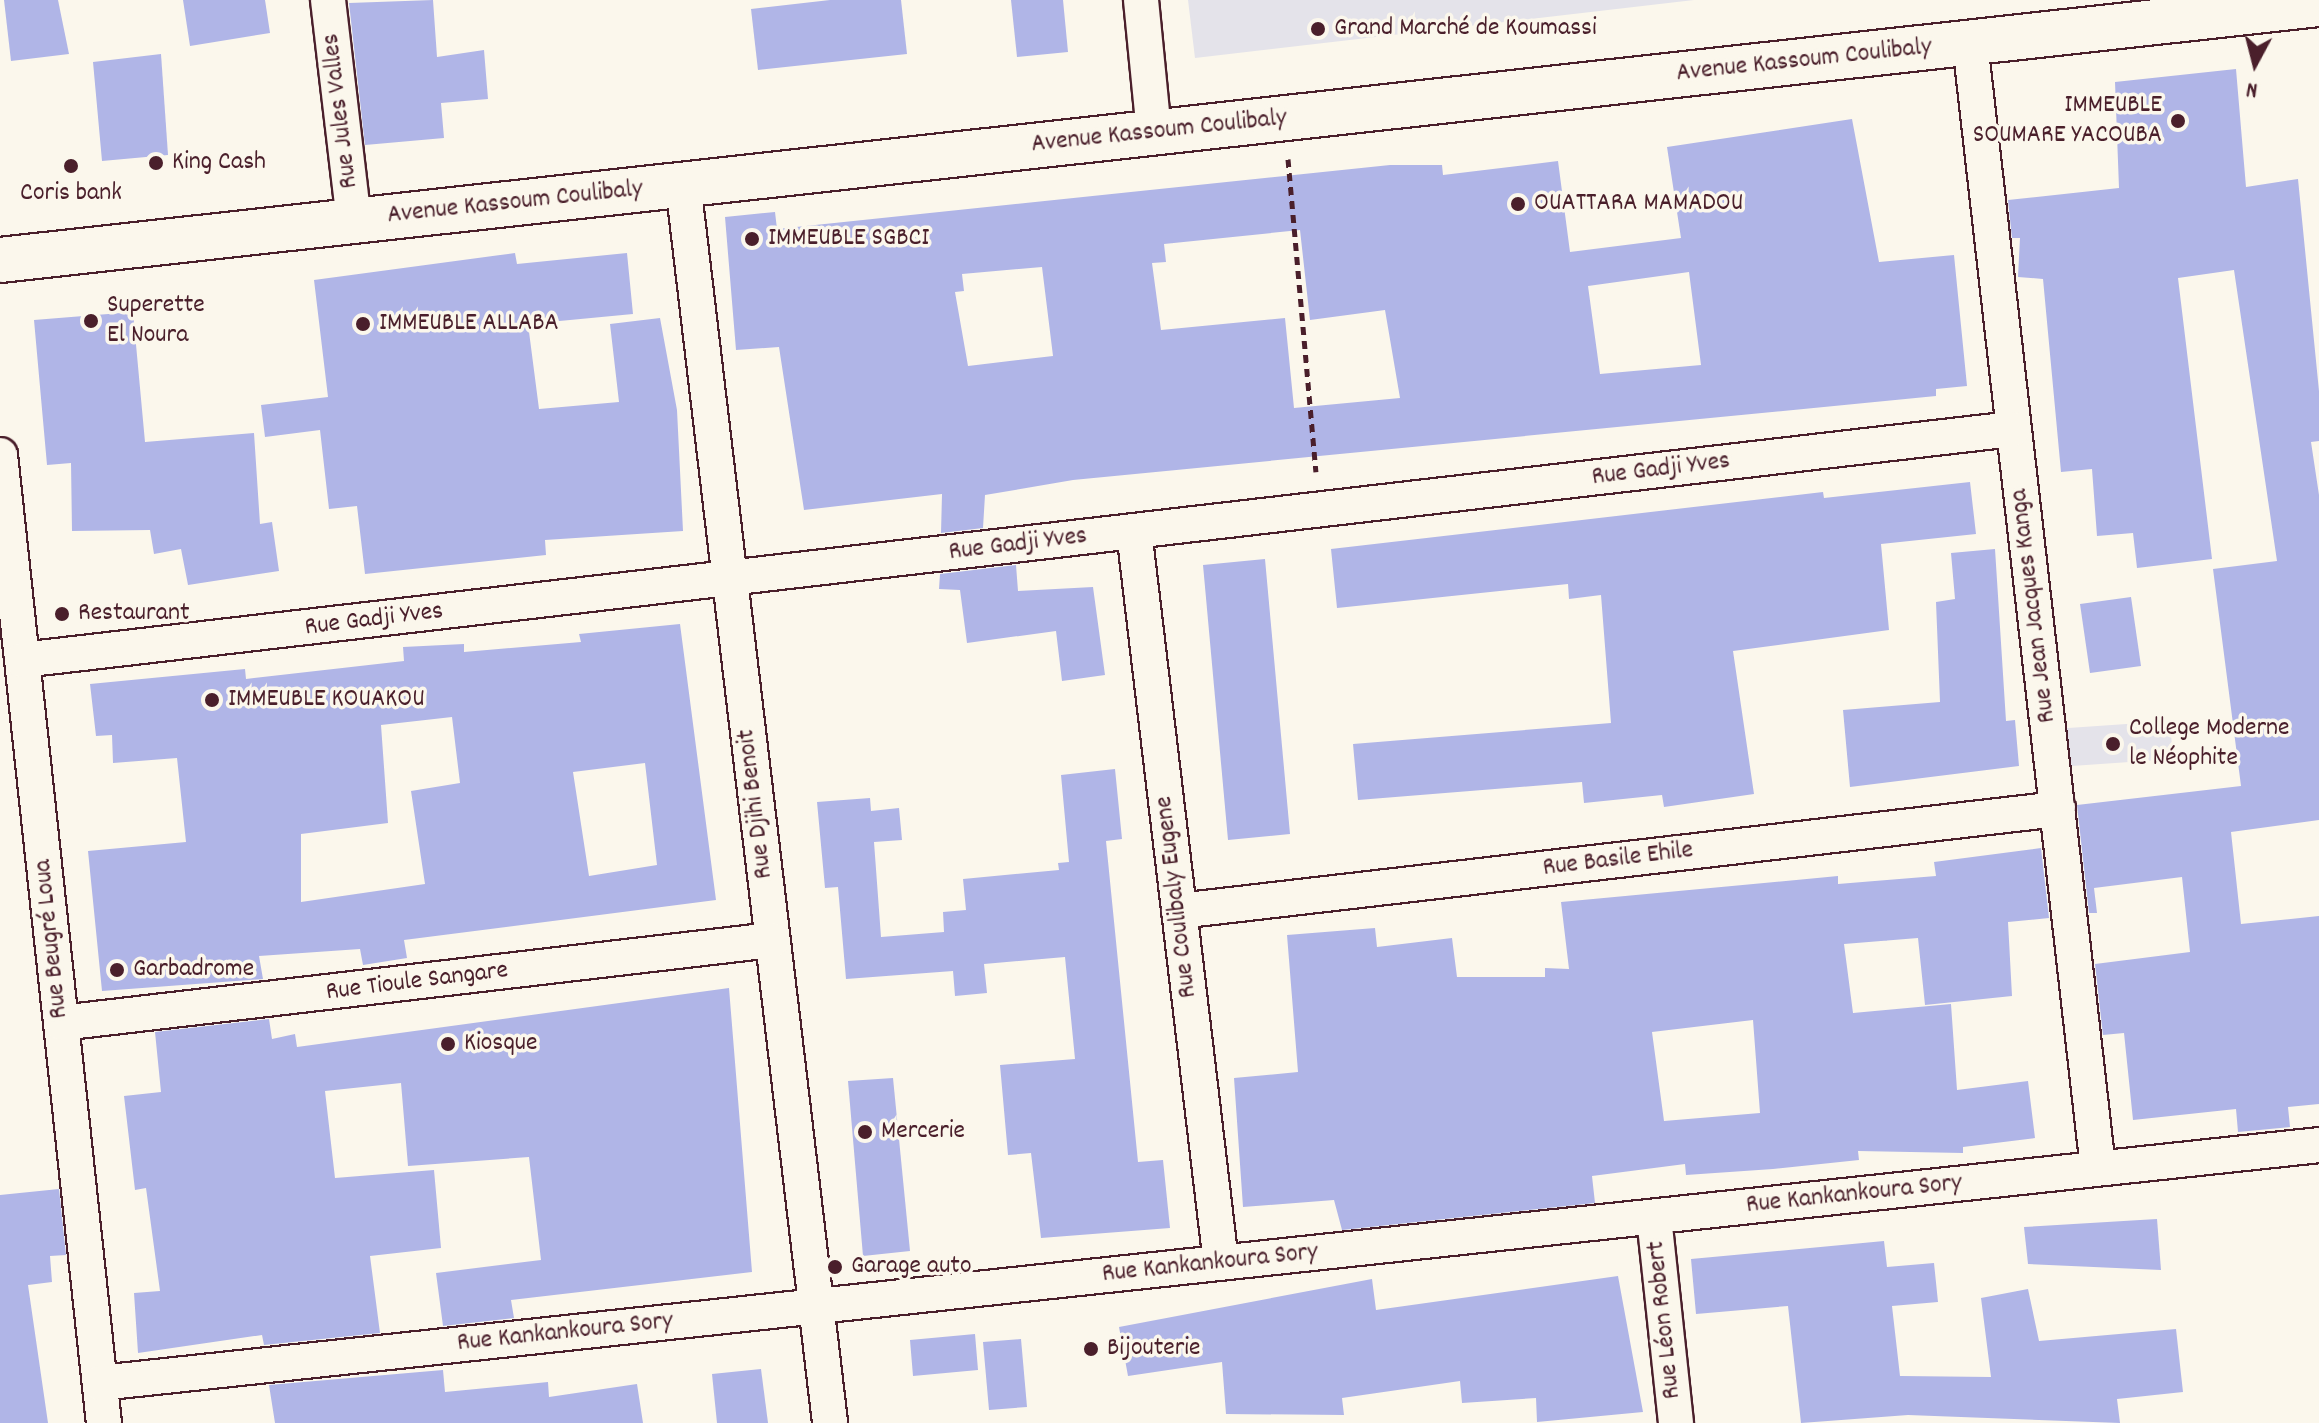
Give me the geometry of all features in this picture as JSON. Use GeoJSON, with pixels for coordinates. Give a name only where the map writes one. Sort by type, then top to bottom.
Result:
{"type":"FeatureCollection","features":[{"type":"Feature","properties":{"kind":"street","name":"Rue Jules Valles"},"geometry":{"type":"LineString","coordinates":[[328,0],[354,221]]}},
{"type":"Feature","properties":{"kind":"street"},"geometry":{"type":"LineString","coordinates":[[1141,0],[1154,133]]}},
{"type":"Feature","properties":{"kind":"street","name":"Avenue Kassoum Coulibaly"},"geometry":{"type":"LineString","coordinates":[[0,260],[2319,4]]}},
{"type":"Feature","properties":{"kind":"street","name":"Rue Jean Jacques Kanga"},"geometry":{"type":"LineString","coordinates":[[1970,43],[2098,1169]]}},
{"type":"Feature","properties":{"kind":"street","name":"Rue Djihi Benoit"},"geometry":{"type":"LineString","coordinates":[[683,184],[830,1423]]}},
{"type":"Feature","properties":{"kind":"street","name":"Rue Gadji Yves"},"geometry":{"type":"LineString","coordinates":[[22,660],[2013,429]]}},
{"type":"Feature","properties":{"kind":"street","name":"Rue Beugré Loua"},"geometry":{"type":"LineString","coordinates":[[0,455],[104,1423]]}},
{"type":"Feature","properties":{"kind":"street","name":"Rue Coulibaly Eugene"},"geometry":{"type":"LineString","coordinates":[[1134,531],[1221,1263]]}},
{"type":"Feature","properties":{"kind":"street","name":"Rue Basile Ehile"},"geometry":{"type":"LineString","coordinates":[[1179,911],[2058,809]]}},
{"type":"Feature","properties":{"kind":"street","name":"Rue Tioule Sangare"},"geometry":{"type":"LineString","coordinates":[[61,1023],[772,940]]}},
{"type":"Feature","properties":{"kind":"street","name":"Rue Kankankoura Sory"},"geometry":{"type":"LineString","coordinates":[[100,1383],[2319,1145]]}},
{"type":"Feature","properties":{"kind":"street","name":"Rue Léon Robert"},"geometry":{"type":"LineString","coordinates":[[1654,1217],[1676,1423]]}},
{"type":"Feature","properties":{"kind":"path"},"geometry":{"type":"LineString","coordinates":[[1284,118],[1319,510]]}},
{"type":"Feature","properties":{"kind":"shaded area","name":"Grand Marché de Koumassi"},"geometry":{"type":"Polygon","coordinates":[[[1188,0],[1694,0],[1195,58],[1188,0]]]}},
{"type":"Feature","properties":{"kind":"shaded area","name":"College Moderne le Néophite"},"geometry":{"type":"Polygon","coordinates":[[[2170,721],[2173,759],[2057,767],[2054,729],[2170,721]]]}},
{"type":"Feature","properties":{"kind":"building"},"geometry":{"type":"Polygon","coordinates":[[[4,0],[58,0],[69,54],[11,61],[4,0]]]}},
{"type":"Feature","properties":{"kind":"building"},"geometry":{"type":"Polygon","coordinates":[[[183,0],[265,0],[270,33],[190,46],[183,0]]]}},
{"type":"Feature","properties":{"kind":"building"},"geometry":{"type":"Polygon","coordinates":[[[433,0],[437,57],[484,50],[488,99],[441,103],[444,138],[365,145],[349,3],[433,0]]]}},
{"type":"Feature","properties":{"kind":"building"},"geometry":{"type":"Polygon","coordinates":[[[830,0],[901,0],[907,54],[758,70],[751,9],[830,0]]]}},
{"type":"Feature","properties":{"kind":"building"},"geometry":{"type":"Polygon","coordinates":[[[1011,0],[1063,0],[1068,52],[1017,57],[1011,0]]]}},
{"type":"Feature","properties":{"kind":"building"},"geometry":{"type":"Polygon","coordinates":[[[161,54],[168,155],[102,161],[93,62],[161,54]]]}},
{"type":"Feature","properties":{"kind":"building"},"geometry":{"type":"Polygon","coordinates":[[[2236,69],[2246,187],[2298,179],[2319,391],[2319,441],[2311,442],[2319,495],[2319,820],[2231,832],[2241,924],[2319,916],[2319,1104],[2288,1107],[2290,1127],[2238,1132],[2236,1109],[2133,1120],[2124,1033],[2103,1035],[2095,964],[2190,952],[2182,877],[2094,888],[2097,913],[2089,913],[2077,805],[2241,786],[2213,569],[2277,561],[2234,270],[2178,278],[2212,559],[2137,568],[2133,533],[2097,536],[2092,469],[2061,472],[2043,279],[2018,277],[2020,238],[2012,238],[2008,200],[2119,188],[2115,82],[2236,69]]]}},
{"type":"Feature","properties":{"kind":"building"},"geometry":{"type":"Polygon","coordinates":[[[1852,119],[1879,262],[1954,255],[1967,386],[1936,389],[1936,396],[1073,480],[985,495],[983,528],[941,533],[942,494],[804,510],[779,347],[736,350],[725,217],[775,212],[777,229],[1390,165],[1442,165],[1443,175],[1558,161],[1570,252],[1681,238],[1667,147],[1852,119]],[[1300,230],[1164,244],[1166,262],[1152,263],[1161,330],[1285,318],[1294,408],[1400,398],[1385,310],[1310,320],[1300,230]],[[1042,267],[962,274],[964,291],[955,292],[968,366],[1053,356],[1042,267]],[[1689,272],[1588,286],[1600,374],[1701,365],[1689,272]]]}},
{"type":"Feature","properties":{"kind":"building"},"geometry":{"type":"Polygon","coordinates":[[[515,253],[517,264],[627,253],[633,314],[528,324],[539,409],[619,402],[610,324],[660,318],[677,410],[683,531],[545,540],[546,555],[365,574],[357,506],[329,509],[320,430],[265,437],[261,405],[328,397],[314,280],[515,253]]]}},
{"type":"Feature","properties":{"kind":"building"},"geometry":{"type":"Polygon","coordinates":[[[133,312],[145,442],[254,433],[260,524],[272,522],[279,571],[188,585],[181,549],[154,554],[150,530],[72,531],[71,463],[47,465],[34,320],[133,312]]]}},
{"type":"Feature","properties":{"kind":"building"},"geometry":{"type":"Polygon","coordinates":[[[1970,482],[1976,534],[1881,544],[1889,630],[1733,651],[1754,794],[1664,807],[1662,795],[1584,803],[1582,782],[1358,800],[1353,744],[1611,723],[1601,595],[1569,599],[1568,584],[1337,608],[1331,549],[1823,492],[1824,498],[1970,482]]]}},
{"type":"Feature","properties":{"kind":"building"},"geometry":{"type":"Polygon","coordinates":[[[1995,549],[2006,721],[2015,720],[2019,766],[1850,787],[1843,710],[1940,702],[1936,602],[1955,599],[1951,553],[1995,549]]]}},
{"type":"Feature","properties":{"kind":"building"},"geometry":{"type":"Polygon","coordinates":[[[1265,559],[1290,834],[1228,840],[1203,565],[1265,559]]]}},
{"type":"Feature","properties":{"kind":"building"},"geometry":{"type":"Polygon","coordinates":[[[1016,565],[1018,591],[1093,587],[1105,675],[1062,681],[1056,631],[967,643],[960,590],[939,589],[940,574],[1016,565]]]}},
{"type":"Feature","properties":{"kind":"building"},"geometry":{"type":"Polygon","coordinates":[[[2131,597],[2141,666],[2090,673],[2080,604],[2131,597]]]}},
{"type":"Feature","properties":{"kind":"building"},"geometry":{"type":"Polygon","coordinates":[[[680,624],[716,900],[404,940],[407,958],[363,965],[360,949],[259,956],[263,979],[102,991],[88,851],[186,842],[177,758],[113,763],[112,735],[96,736],[90,684],[245,669],[246,679],[404,661],[403,647],[464,644],[464,652],[581,642],[579,634],[680,624]],[[452,717],[381,725],[388,823],[301,834],[301,902],[425,884],[411,791],[460,783],[452,717]],[[645,763],[573,772],[589,876],[657,865],[645,763]]]}},
{"type":"Feature","properties":{"kind":"building"},"geometry":{"type":"Polygon","coordinates":[[[1115,769],[1122,839],[1106,841],[1138,1162],[1163,1160],[1170,1228],[1041,1238],[1031,1153],[1008,1155],[1000,1065],[1075,1059],[1065,957],[984,964],[987,993],[955,996],[953,971],[846,979],[838,887],[825,888],[817,802],[870,798],[871,811],[899,808],[902,840],[874,842],[881,937],[944,932],[943,912],[966,910],[963,879],[1059,870],[1058,863],[1069,862],[1061,775],[1115,769]]]}},
{"type":"Feature","properties":{"kind":"building"},"geometry":{"type":"Polygon","coordinates":[[[2041,848],[2049,918],[2008,922],[2012,996],[1925,1005],[1918,938],[1844,944],[1853,1013],[1951,1004],[1957,1090],[2028,1081],[2035,1138],[1963,1147],[1963,1153],[1858,1151],[1859,1160],[1773,1169],[1686,1175],[1685,1164],[1592,1176],[1595,1203],[1342,1230],[1334,1200],[1243,1207],[1234,1078],[1298,1072],[1287,935],[1375,928],[1377,947],[1452,938],[1457,977],[1545,977],[1545,968],[1569,969],[1561,902],[1838,876],[1838,884],[1936,876],[1934,862],[2041,848]],[[1753,1020],[1652,1032],[1664,1121],[1760,1113],[1753,1020]]]}},
{"type":"Feature","properties":{"kind":"building"},"geometry":{"type":"Polygon","coordinates":[[[729,988],[752,1272],[511,1300],[514,1318],[443,1326],[436,1273],[541,1260],[529,1157],[408,1166],[401,1083],[325,1091],[335,1178],[434,1170],[441,1248],[370,1256],[380,1333],[264,1345],[262,1335],[138,1353],[134,1293],[160,1291],[146,1188],[135,1190],[124,1096],[161,1092],[155,1032],[269,1019],[272,1039],[295,1034],[297,1047],[729,988]]]}},
{"type":"Feature","properties":{"kind":"building"},"geometry":{"type":"Polygon","coordinates":[[[893,1078],[910,1251],[863,1256],[848,1081],[893,1078]]]}},
{"type":"Feature","properties":{"kind":"building"},"geometry":{"type":"Polygon","coordinates":[[[59,1189],[66,1255],[50,1256],[52,1282],[28,1285],[48,1423],[0,1423],[0,1195],[59,1189]]]}},
{"type":"Feature","properties":{"kind":"building"},"geometry":{"type":"Polygon","coordinates":[[[2157,1219],[2161,1270],[2028,1264],[2024,1227],[2157,1219]]]}},
{"type":"Feature","properties":{"kind":"building"},"geometry":{"type":"Polygon","coordinates":[[[1884,1241],[1887,1267],[1934,1263],[1938,1302],[1892,1306],[1900,1376],[1991,1377],[1981,1298],[2028,1289],[2039,1341],[2176,1329],[2183,1392],[2117,1399],[2120,1423],[1908,1415],[1801,1423],[1788,1306],[1696,1314],[1691,1259],[1884,1241]]]}},
{"type":"Feature","properties":{"kind":"building"},"geometry":{"type":"Polygon","coordinates":[[[1618,1276],[1643,1412],[1537,1422],[1536,1398],[1462,1403],[1460,1381],[1342,1398],[1344,1415],[1226,1414],[1222,1362],[1128,1376],[1119,1327],[1372,1279],[1376,1310],[1618,1276]]]}},
{"type":"Feature","properties":{"kind":"building"},"geometry":{"type":"Polygon","coordinates":[[[975,1334],[978,1370],[913,1376],[910,1340],[975,1334]]]}},
{"type":"Feature","properties":{"kind":"building"},"geometry":{"type":"Polygon","coordinates":[[[1021,1339],[1027,1407],[989,1410],[983,1342],[1021,1339]]]}},
{"type":"Feature","properties":{"kind":"building"},"geometry":{"type":"Polygon","coordinates":[[[761,1369],[768,1423],[717,1423],[712,1374],[761,1369]]]}},
{"type":"Feature","properties":{"kind":"building"},"geometry":{"type":"Polygon","coordinates":[[[443,1370],[445,1392],[548,1382],[549,1397],[637,1384],[643,1423],[275,1423],[269,1385],[443,1370]]]}},
{"type":"Feature","properties":{"kind":"place","name":"Grand Marché de Koumassi"},"geometry":{"type":"Point","coordinates":[1318,29]}},
{"type":"Feature","properties":{"kind":"place","name":"IMMEUBLE SOUMARE YACOUBA"},"geometry":{"type":"Point","coordinates":[2178,121]}},
{"type":"Feature","properties":{"kind":"place","name":"King Cash"},"geometry":{"type":"Point","coordinates":[156,163]}},
{"type":"Feature","properties":{"kind":"place","name":"Coris bank"},"geometry":{"type":"Point","coordinates":[71,166]}},
{"type":"Feature","properties":{"kind":"place","name":"OUATTARA MAMADOU"},"geometry":{"type":"Point","coordinates":[1518,204]}},
{"type":"Feature","properties":{"kind":"place","name":"IMMEUBLE SGBCI"},"geometry":{"type":"Point","coordinates":[752,239]}},
{"type":"Feature","properties":{"kind":"place","name":"Superette El Noura"},"geometry":{"type":"Point","coordinates":[91,321]}},
{"type":"Feature","properties":{"kind":"place","name":"IMMEUBLE ALLABA"},"geometry":{"type":"Point","coordinates":[363,324]}},
{"type":"Feature","properties":{"kind":"place","name":"Restaurant"},"geometry":{"type":"Point","coordinates":[62,614]}},
{"type":"Feature","properties":{"kind":"place","name":"IMMEUBLE KOUAKOU"},"geometry":{"type":"Point","coordinates":[212,700]}},
{"type":"Feature","properties":{"kind":"place","name":"College Moderne le Néophite"},"geometry":{"type":"Point","coordinates":[2113,744]}},
{"type":"Feature","properties":{"kind":"place","name":"Garbadrome"},"geometry":{"type":"Point","coordinates":[117,970]}},
{"type":"Feature","properties":{"kind":"place","name":"Kiosque"},"geometry":{"type":"Point","coordinates":[448,1044]}},
{"type":"Feature","properties":{"kind":"place","name":"Mercerie"},"geometry":{"type":"Point","coordinates":[865,1132]}},
{"type":"Feature","properties":{"kind":"place","name":"Garage auto"},"geometry":{"type":"Point","coordinates":[835,1267]}},
{"type":"Feature","properties":{"kind":"place","name":"Bijouterie"},"geometry":{"type":"Point","coordinates":[1091,1349]}}]}
